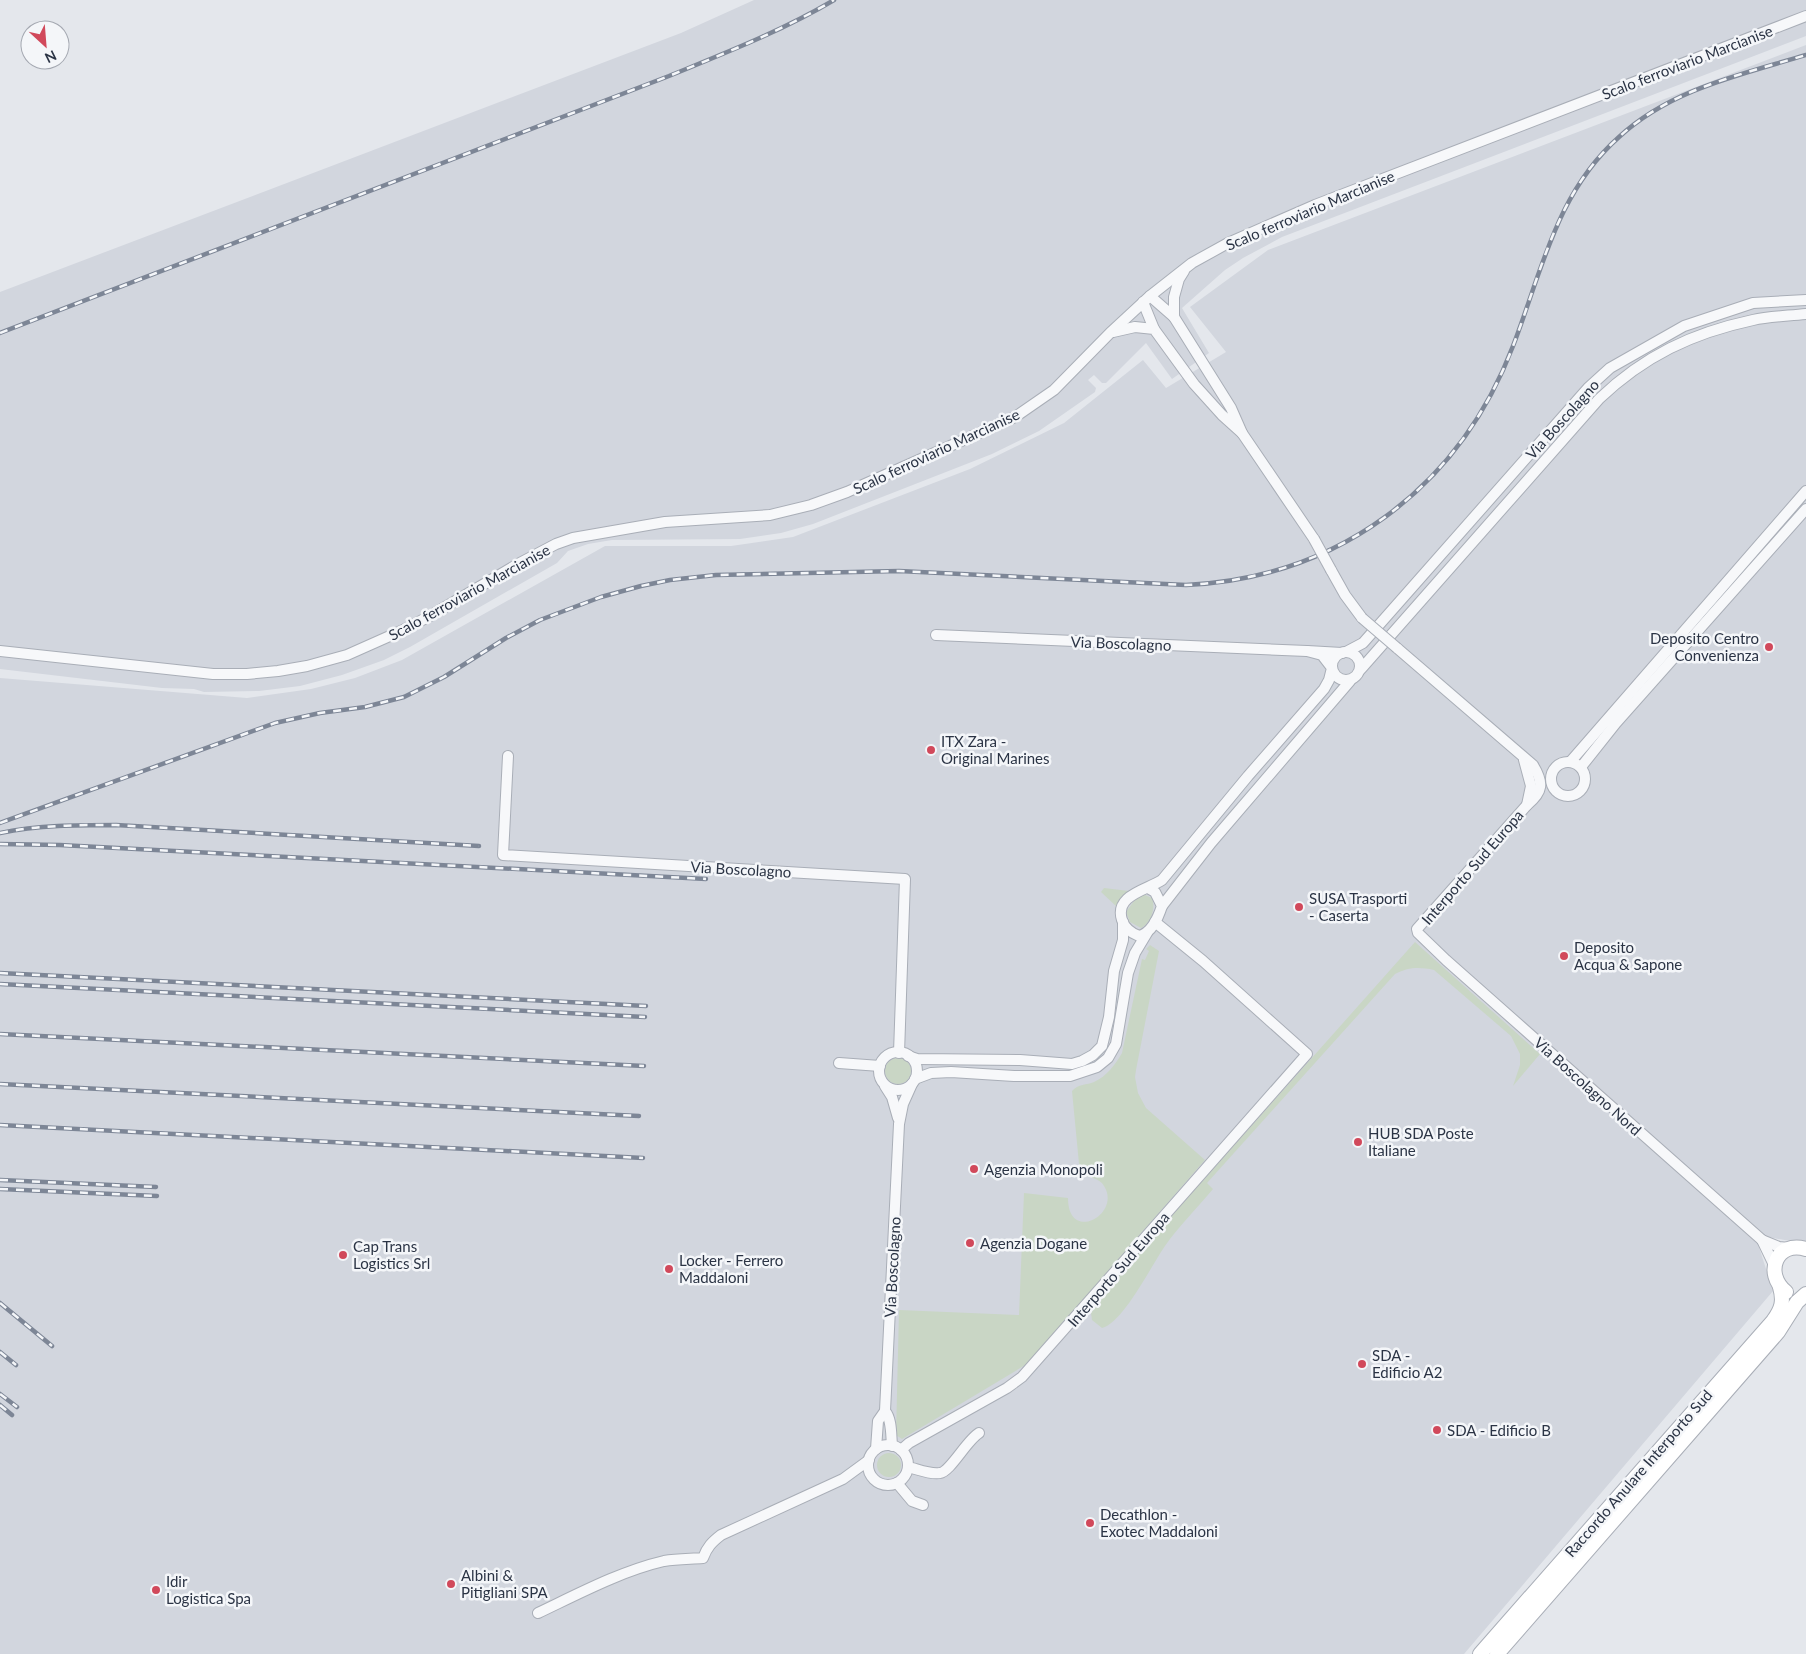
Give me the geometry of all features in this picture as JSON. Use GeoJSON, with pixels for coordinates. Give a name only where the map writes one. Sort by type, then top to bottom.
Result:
{"type":"FeatureCollection","features":[{"type":"Feature","properties":{"kind":"main road"},"geometry":{"type":"LineString","coordinates":[[1774,1265],[1782,1252],[1789,1248],[1806,1249]]}},
{"type":"Feature","properties":{"kind":"main road","name":"Raccordo Anulare Interporto Sud"},"geometry":{"type":"LineString","coordinates":[[1480,1654],[1780,1312],[1782,1296],[1774,1273],[1774,1265]]}},
{"type":"Feature","properties":{"kind":"main road","name":"Raccordo Anulare Interporto Sud"},"geometry":{"type":"LineString","coordinates":[[1780,1287],[1793,1294],[1806,1293]]}},
{"type":"Feature","properties":{"kind":"main road","name":"Raccordo Anulare Interporto Sud"},"geometry":{"type":"LineString","coordinates":[[1497,1654],[1778,1332],[1797,1302],[1806,1293]]}},
{"type":"Feature","properties":{"kind":"street","name":"Scalo ferroviario Marcianise"},"geometry":{"type":"LineString","coordinates":[[0,651],[213,674],[247,674],[326,661],[347,655],[401,631],[518,564],[556,544],[573,538],[664,522],[770,515],[811,505],[848,492],[1015,417],[1054,390],[1110,333],[1147,299],[1192,263],[1228,242],[1315,205],[1806,16]]}},
{"type":"Feature","properties":{"kind":"street"},"geometry":{"type":"LineString","coordinates":[[1174,317],[1174,297],[1177,287],[1185,270],[1192,263]]}},
{"type":"Feature","properties":{"kind":"street"},"geometry":{"type":"LineString","coordinates":[[1147,299],[1174,317],[1231,408],[1242,433]]}},
{"type":"Feature","properties":{"kind":"street"},"geometry":{"type":"LineString","coordinates":[[1147,299],[1154,329],[1184,371],[1205,396],[1242,433]]}},
{"type":"Feature","properties":{"kind":"street","name":"Via Boscolagno"},"geometry":{"type":"LineString","coordinates":[[904,1054],[917,1059],[1020,1060],[1072,1064],[1093,1055],[1102,1046],[1109,1017],[1114,971],[1123,940],[1121,914],[1127,899],[1134,893],[1162,880],[1248,776],[1324,689],[1329,680],[1334,658],[1362,644],[1588,388],[1610,368],[1684,326],[1753,303],[1806,300]]}},
{"type":"Feature","properties":{"kind":"street","name":"Via Boscolagno"},"geometry":{"type":"LineString","coordinates":[[885,1085],[895,1090],[907,1088],[914,1081],[931,1073],[951,1072],[1070,1076],[1097,1067],[1108,1058],[1116,1044],[1128,973],[1135,954],[1155,922],[1162,906],[1217,836],[1350,681],[1358,675],[1361,669],[1599,399],[1620,379],[1650,359],[1692,337],[1754,319],[1806,314]]}},
{"type":"Feature","properties":{"kind":"street"},"geometry":{"type":"LineString","coordinates":[[1110,333],[1135,326],[1154,329]]}},
{"type":"Feature","properties":{"kind":"street"},"geometry":{"type":"LineString","coordinates":[[1205,396],[1204,390],[1206,385],[1211,383],[1218,387]]}},
{"type":"Feature","properties":{"kind":"street","name":"Interporto Sud Europa"},"geometry":{"type":"LineString","coordinates":[[1242,433],[1314,538],[1345,595],[1362,618],[1524,759],[1531,786],[1527,805],[1418,929]]}},
{"type":"Feature","properties":{"kind":"street"},"geometry":{"type":"LineString","coordinates":[[1571,761],[1806,491]]}},
{"type":"Feature","properties":{"kind":"street"},"geometry":{"type":"LineString","coordinates":[[1581,766],[1616,723],[1806,509]]}},
{"type":"Feature","properties":{"kind":"street","name":"Via Boscolagno"},"geometry":{"type":"LineString","coordinates":[[936,635],[1344,652]]}},
{"type":"Feature","properties":{"kind":"street","name":"Via Boscolagno"},"geometry":{"type":"LineString","coordinates":[[1307,651],[1322,655],[1336,677],[1340,680],[1350,681]]}},
{"type":"Feature","properties":{"kind":"street"},"geometry":{"type":"LineString","coordinates":[[1344,652],[1355,654],[1361,669]]}},
{"type":"Feature","properties":{"kind":"street","name":"Via Boscolagno"},"geometry":{"type":"LineString","coordinates":[[508,756],[503,855],[905,879],[904,1054],[916,1066],[914,1081],[903,1104],[899,1124],[885,1410],[896,1448]]}},
{"type":"Feature","properties":{"kind":"street"},"geometry":{"type":"LineString","coordinates":[[1571,761],[1581,766],[1586,777],[1583,788],[1574,795],[1562,795],[1553,788],[1550,777],[1555,767],[1560,763],[1571,761]]}},
{"type":"Feature","properties":{"kind":"street"},"geometry":{"type":"LineString","coordinates":[[1148,888],[1155,892],[1162,906]]}},
{"type":"Feature","properties":{"kind":"street"},"geometry":{"type":"LineString","coordinates":[[1123,922],[1132,933],[1139,936],[1148,932]]}},
{"type":"Feature","properties":{"kind":"street","name":"Interporto Sud Europa"},"geometry":{"type":"LineString","coordinates":[[896,1448],[1008,1388],[1022,1377],[1307,1054],[1203,961],[1155,922]]}},
{"type":"Feature","properties":{"kind":"street","name":"Via Boscolagno Nord"},"geometry":{"type":"LineString","coordinates":[[1418,929],[1418,933],[1446,960],[1762,1240],[1779,1247],[1789,1248]]}},
{"type":"Feature","properties":{"kind":"street"},"geometry":{"type":"LineString","coordinates":[[839,1063],[880,1066],[890,1054],[904,1054]]}},
{"type":"Feature","properties":{"kind":"street","name":"Via Boscolagno"},"geometry":{"type":"LineString","coordinates":[[880,1066],[879,1074],[896,1109],[899,1124]]}},
{"type":"Feature","properties":{"kind":"street","name":"Via Boscolagno Nord"},"geometry":{"type":"LineString","coordinates":[[1762,1240],[1774,1265]]}},
{"type":"Feature","properties":{"kind":"street","name":"Via Boscolagno"},"geometry":{"type":"LineString","coordinates":[[876,1450],[878,1421],[885,1410]]}},
{"type":"Feature","properties":{"kind":"street"},"geometry":{"type":"LineString","coordinates":[[908,1467],[936,1473],[944,1472],[979,1433]]}},
{"type":"Feature","properties":{"kind":"street"},"geometry":{"type":"LineString","coordinates":[[538,1613],[595,1586],[642,1568],[665,1561],[703,1558],[706,1549],[712,1541],[843,1479],[869,1460],[876,1450],[882,1446],[896,1448],[908,1461],[907,1474],[898,1483],[884,1485],[864,1477],[843,1479]]}},
{"type":"Feature","properties":{"kind":"street"},"geometry":{"type":"LineString","coordinates":[[869,1460],[870,1473],[873,1479]]}},
{"type":"Feature","properties":{"kind":"street"},"geometry":{"type":"LineString","coordinates":[[898,1483],[912,1501],[924,1505]]}},
{"type":"Feature","properties":{"kind":"shaded area"},"geometry":{"type":"Polygon","coordinates":[[[754,0],[1806,0],[1806,36],[1282,237],[1225,270],[1182,308],[1209,353],[1172,379],[1146,343],[1106,383],[1102,383],[1094,375],[1088,380],[1096,388],[1095,392],[1039,431],[992,454],[813,524],[781,533],[740,539],[612,540],[588,544],[568,551],[557,563],[384,660],[342,675],[300,686],[259,691],[204,692],[194,689],[162,688],[0,669],[0,292],[681,33],[754,0]]]}},
{"type":"Feature","properties":{"kind":"shaded area"},"geometry":{"type":"Polygon","coordinates":[[[1806,45],[1806,1244],[1768,1237],[1759,1247],[1773,1291],[1464,1654],[0,1654],[0,678],[247,698],[311,689],[355,678],[402,660],[605,546],[731,546],[793,537],[970,469],[1064,423],[1143,360],[1166,388],[1226,352],[1190,307],[1268,250],[1806,45]]]}},
{"type":"Feature","properties":{"kind":"green space"},"geometry":{"type":"Polygon","coordinates":[[[1104,888],[1129,891],[1117,907],[1101,892],[1104,888]]]}},
{"type":"Feature","properties":{"kind":"green space"},"geometry":{"type":"Polygon","coordinates":[[[1143,894],[1152,898],[1153,906],[1150,919],[1141,928],[1130,922],[1126,912],[1134,901],[1143,894]]]}},
{"type":"Feature","properties":{"kind":"green space"},"geometry":{"type":"Polygon","coordinates":[[[1415,942],[1540,1054],[1513,1086],[1520,1065],[1520,1054],[1511,1036],[1434,970],[1414,968],[1395,974],[1207,1183],[1213,1189],[1163,1248],[1139,1289],[1120,1314],[1111,1323],[1102,1328],[1092,1320],[1091,1313],[1102,1294],[1415,942]]]}},
{"type":"Feature","properties":{"kind":"green space"},"geometry":{"type":"Polygon","coordinates":[[[1150,945],[1159,951],[1136,1070],[1135,1077],[1138,1093],[1146,1108],[1205,1160],[1027,1364],[902,1439],[896,1435],[899,1310],[1019,1315],[1024,1193],[1068,1198],[1070,1212],[1076,1219],[1084,1222],[1093,1220],[1101,1214],[1106,1206],[1108,1196],[1102,1183],[1097,1179],[1080,1174],[1072,1091],[1077,1087],[1103,1077],[1122,1053],[1142,959],[1145,960],[1149,951],[1146,949],[1150,945]]]}},
{"type":"Feature","properties":{"kind":"green space"},"geometry":{"type":"Polygon","coordinates":[[[898,1058],[907,1062],[911,1071],[907,1080],[898,1084],[889,1080],[885,1071],[889,1062],[898,1058]]]}},
{"type":"Feature","properties":{"kind":"green space"},"geometry":{"type":"Polygon","coordinates":[[[889,1453],[898,1456],[901,1465],[898,1474],[889,1477],[880,1474],[877,1465],[880,1456],[889,1453]]]}},
{"type":"Feature","properties":{"kind":"railway"},"geometry":{"type":"LineString","coordinates":[[0,333],[669,76],[774,32],[834,0]]}},
{"type":"Feature","properties":{"kind":"railway"},"geometry":{"type":"LineString","coordinates":[[0,823],[275,723],[320,713],[365,707],[404,697],[444,677],[506,638],[540,620],[601,597],[670,580],[716,575],[899,571],[1186,585],[1241,579],[1294,565],[1342,544],[1386,516],[1426,482],[1460,442],[1490,397],[1513,346],[1553,234],[1565,208],[1580,183],[1598,159],[1619,137],[1639,121],[1684,95],[1732,77],[1806,55]]}},
{"type":"Feature","properties":{"kind":"railway"},"geometry":{"type":"LineString","coordinates":[[0,833],[72,825],[116,825],[479,846]]}},
{"type":"Feature","properties":{"kind":"railway"},"geometry":{"type":"LineString","coordinates":[[0,844],[60,845],[706,879]]}},
{"type":"Feature","properties":{"kind":"railway"},"geometry":{"type":"LineString","coordinates":[[0,973],[646,1006]]}},
{"type":"Feature","properties":{"kind":"railway"},"geometry":{"type":"LineString","coordinates":[[0,984],[645,1017]]}},
{"type":"Feature","properties":{"kind":"railway"},"geometry":{"type":"LineString","coordinates":[[0,1034],[644,1066]]}},
{"type":"Feature","properties":{"kind":"railway"},"geometry":{"type":"LineString","coordinates":[[0,1084],[639,1116]]}},
{"type":"Feature","properties":{"kind":"railway"},"geometry":{"type":"LineString","coordinates":[[0,1125],[643,1158]]}},
{"type":"Feature","properties":{"kind":"railway"},"geometry":{"type":"LineString","coordinates":[[0,1180],[156,1187]]}},
{"type":"Feature","properties":{"kind":"railway"},"geometry":{"type":"LineString","coordinates":[[0,1189],[157,1196]]}},
{"type":"Feature","properties":{"kind":"railway"},"geometry":{"type":"LineString","coordinates":[[0,1303],[52,1346]]}},
{"type":"Feature","properties":{"kind":"railway"},"geometry":{"type":"LineString","coordinates":[[0,1352],[16,1365]]}},
{"type":"Feature","properties":{"kind":"railway"},"geometry":{"type":"LineString","coordinates":[[0,1394],[17,1407]]}},
{"type":"Feature","properties":{"kind":"railway"},"geometry":{"type":"LineString","coordinates":[[0,1405],[12,1415]]}},
{"type":"Feature","properties":{"kind":"place","name":"Deposito Centro Convenienza"},"geometry":{"type":"Point","coordinates":[1769,647]}},
{"type":"Feature","properties":{"kind":"place","name":"ITX Zara - Original Marines"},"geometry":{"type":"Point","coordinates":[931,750]}},
{"type":"Feature","properties":{"kind":"place","name":"SUSA Trasporti - Caserta"},"geometry":{"type":"Point","coordinates":[1299,907]}},
{"type":"Feature","properties":{"kind":"place","name":"Deposito Acqua & Sapone"},"geometry":{"type":"Point","coordinates":[1564,956]}},
{"type":"Feature","properties":{"kind":"place","name":"HUB SDA Poste Italiane"},"geometry":{"type":"Point","coordinates":[1358,1142]}},
{"type":"Feature","properties":{"kind":"place","name":"Agenzia Monopoli"},"geometry":{"type":"Point","coordinates":[974,1169]}},
{"type":"Feature","properties":{"kind":"place","name":"Agenzia Dogane"},"geometry":{"type":"Point","coordinates":[970,1243]}},
{"type":"Feature","properties":{"kind":"place","name":"Cap Trans Logistics Srl"},"geometry":{"type":"Point","coordinates":[343,1255]}},
{"type":"Feature","properties":{"kind":"place","name":"Locker - Ferrero Maddaloni"},"geometry":{"type":"Point","coordinates":[669,1269]}},
{"type":"Feature","properties":{"kind":"place","name":"SDA - Edificio A2"},"geometry":{"type":"Point","coordinates":[1362,1364]}},
{"type":"Feature","properties":{"kind":"place","name":"SDA - Edificio B"},"geometry":{"type":"Point","coordinates":[1437,1430]}},
{"type":"Feature","properties":{"kind":"place","name":"Decathlon - Exotec Maddaloni"},"geometry":{"type":"Point","coordinates":[1090,1523]}},
{"type":"Feature","properties":{"kind":"place","name":"Albini & Pitigliani SPA"},"geometry":{"type":"Point","coordinates":[451,1584]}},
{"type":"Feature","properties":{"kind":"place","name":"Idir Logistica Spa"},"geometry":{"type":"Point","coordinates":[156,1590]}}]}
